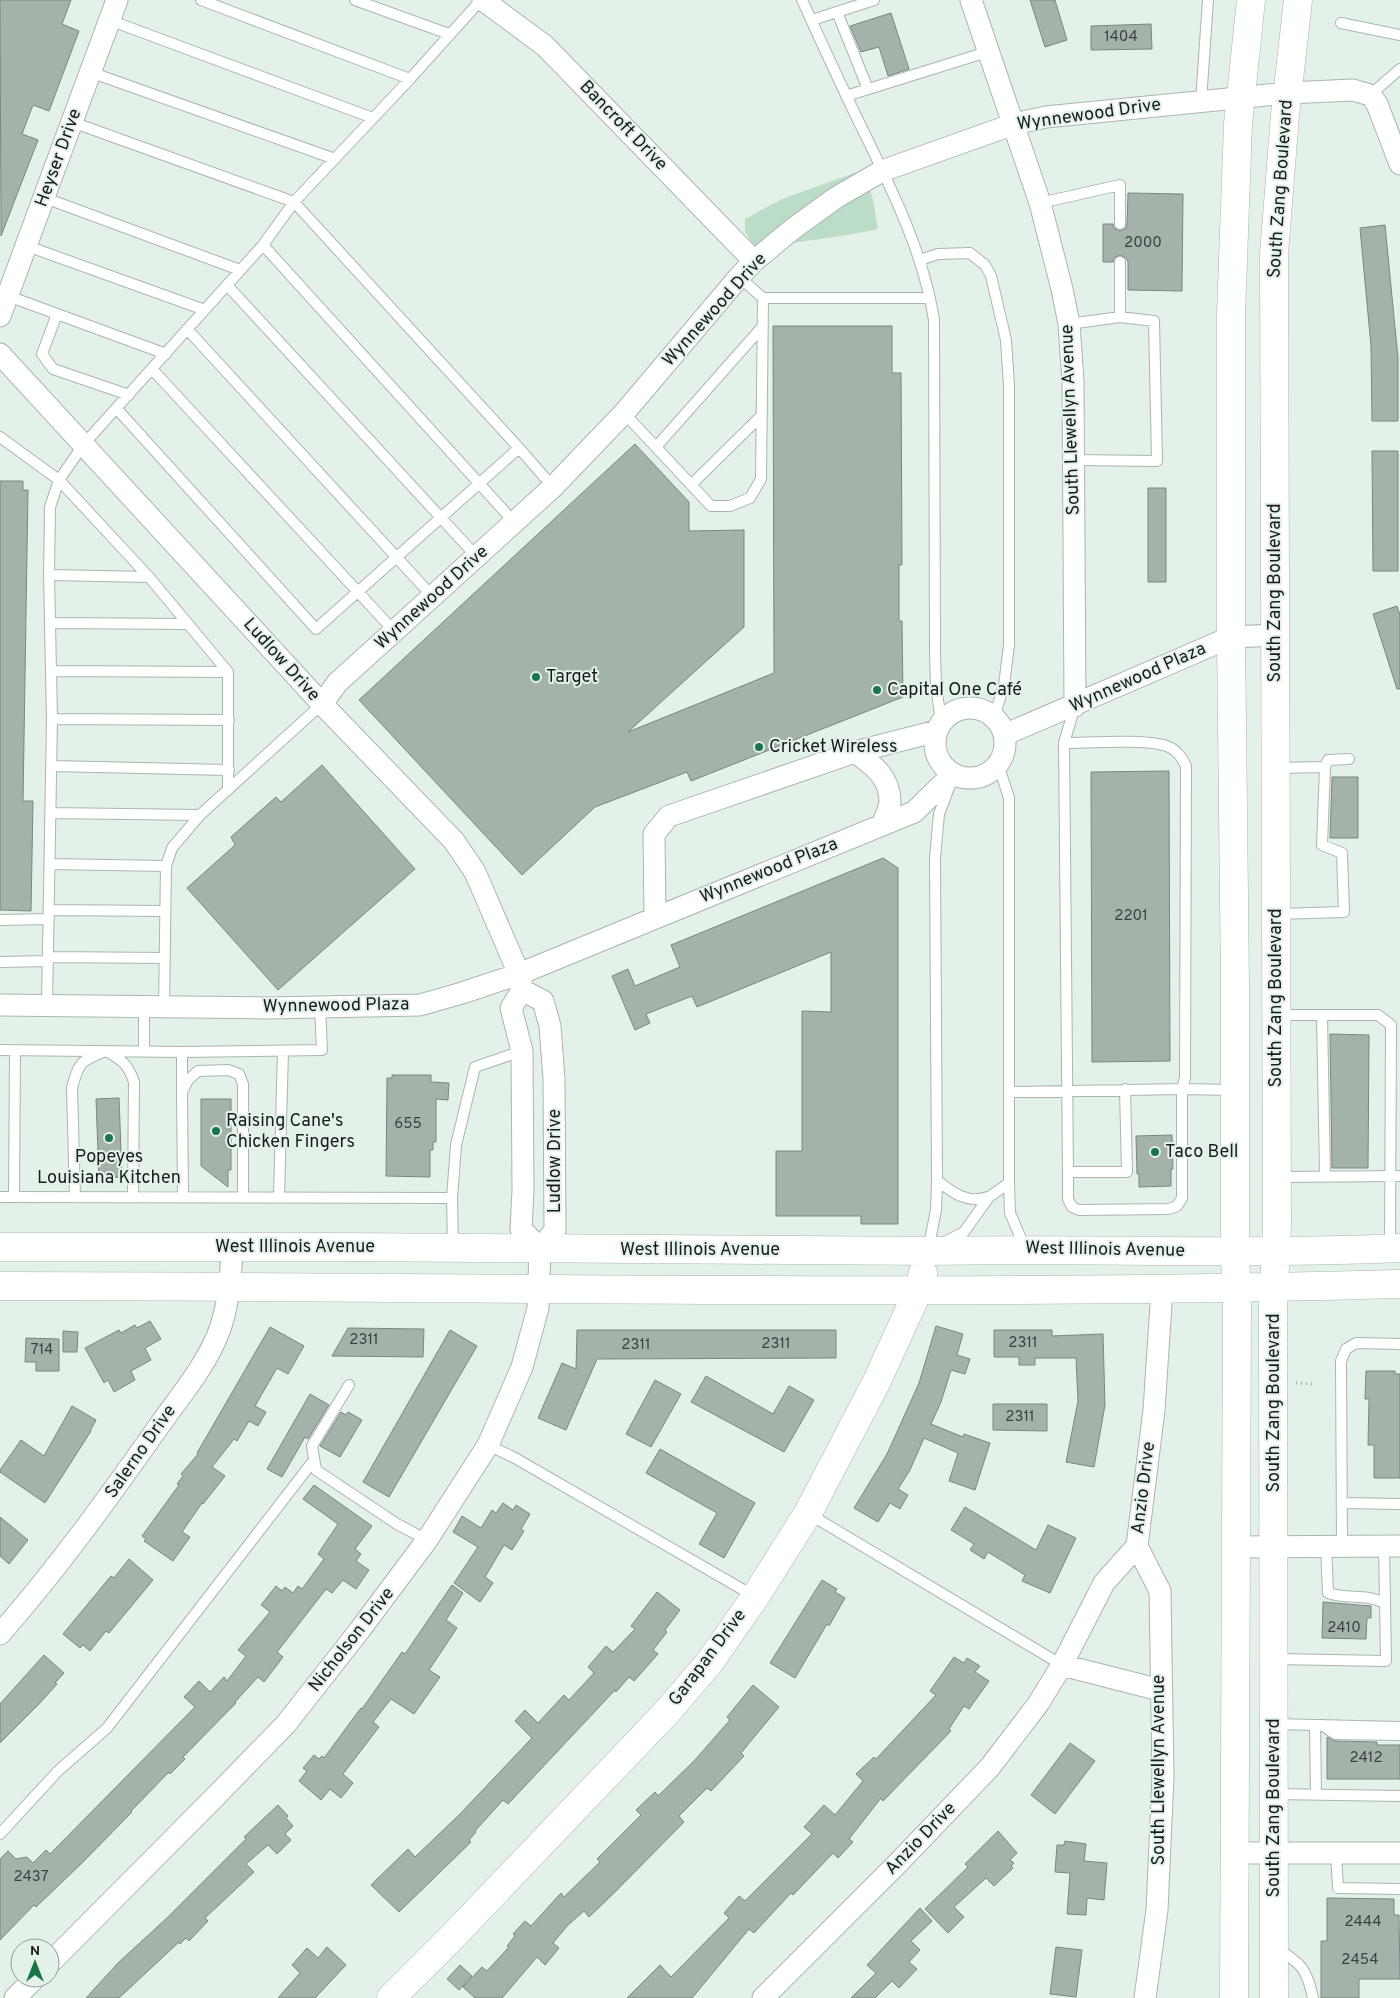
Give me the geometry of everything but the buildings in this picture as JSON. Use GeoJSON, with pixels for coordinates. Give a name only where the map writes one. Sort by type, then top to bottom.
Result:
{"type":"FeatureCollection","features":[{"type":"Feature","properties":{"kind":"main road"},"geometry":{"type":"LineString","coordinates":[[1234,1998],[1236,1288],[1231,637],[1231,315],[1241,97],[1251,0]]}},
{"type":"Feature","properties":{"kind":"main road","name":"South Zang Boulevard"},"geometry":{"type":"LineString","coordinates":[[1274,1998],[1274,1287],[1277,1177],[1274,254],[1287,93],[1298,0]]}},
{"type":"Feature","properties":{"kind":"main road","name":"West Illinois Avenue"},"geometry":{"type":"LineString","coordinates":[[0,1248],[232,1247],[540,1250],[928,1251],[1025,1249],[1235,1251],[1395,1248]]}},
{"type":"Feature","properties":{"kind":"main road","name":"Garapan Drive"},"geometry":{"type":"LineString","coordinates":[[391,1998],[454,1935],[666,1713],[709,1663],[808,1513],[876,1383],[919,1290],[928,1251]]}},
{"type":"Feature","properties":{"kind":"main road"},"geometry":{"type":"LineString","coordinates":[[0,1286],[919,1290],[1162,1289],[1400,1284]]}},
{"type":"Feature","properties":{"kind":"street","name":"Heyser Drive"},"geometry":{"type":"LineString","coordinates":[[0,316],[117,0]]}},
{"type":"Feature","properties":{"kind":"street","name":"Bancroft Drive"},"geometry":{"type":"LineString","coordinates":[[482,0],[546,46],[754,261]]}},
{"type":"Feature","properties":{"kind":"street","name":"South Llewellyn Avenue"},"geometry":{"type":"LineString","coordinates":[[971,0],[987,52],[1014,124],[1040,203],[1070,324],[1073,381],[1075,706]]}},
{"type":"Feature","properties":{"kind":"street","name":"Wynnewood Drive"},"geometry":{"type":"LineString","coordinates":[[322,704],[338,683],[553,487],[624,413],[754,261],[837,197],[882,170],[1014,124],[1046,117],[1287,93],[1353,90],[1370,95]]}},
{"type":"Feature","properties":{"kind":"street"},"geometry":{"type":"LineString","coordinates":[[1370,95],[1377,104],[1400,164]]}},
{"type":"Feature","properties":{"kind":"street","name":"Ludlow Drive"},"geometry":{"type":"LineString","coordinates":[[0,354],[322,704],[454,841],[475,872],[520,982],[543,1001],[550,1026],[554,1079],[555,1230],[540,1250],[521,1229],[523,1190],[522,1051],[511,1008],[520,982]]}},
{"type":"Feature","properties":{"kind":"street","name":"Wynnewood Plaza"},"geometry":{"type":"LineString","coordinates":[[999,727],[1075,706],[1231,637],[1275,635]]}},
{"type":"Feature","properties":{"kind":"street"},"geometry":{"type":"LineString","coordinates":[[655,917],[654,834],[670,816],[855,752],[939,727],[957,710],[967,708],[986,712],[999,727],[1004,745],[998,764],[991,771],[972,778],[954,774],[939,760],[935,751],[939,727]]}},
{"type":"Feature","properties":{"kind":"street"},"geometry":{"type":"LineString","coordinates":[[855,752],[879,770],[886,781],[890,803],[882,825]]}},
{"type":"Feature","properties":{"kind":"street","name":"Wynnewood Plaza"},"geometry":{"type":"LineString","coordinates":[[0,1005],[320,1007],[420,1005],[462,993],[520,982],[655,917],[914,812],[954,774]]}},
{"type":"Feature","properties":{"kind":"street","name":"Salerno Drive"},"geometry":{"type":"LineString","coordinates":[[0,1634],[27,1604],[102,1507],[202,1365],[219,1332],[227,1307],[232,1247]]}},
{"type":"Feature","properties":{"kind":"street","name":"Nicholson Drive"},"geometry":{"type":"LineString","coordinates":[[60,1953],[286,1724],[427,1540],[488,1445],[522,1367],[538,1308],[540,1250]]}},
{"type":"Feature","properties":{"kind":"street","name":"Anzio Drive"},"geometry":{"type":"LineString","coordinates":[[763,1998],[899,1862],[990,1767],[1038,1704],[1062,1665],[1104,1583],[1137,1546],[1154,1410],[1162,1289]]}},
{"type":"Feature","properties":{"kind":"street","name":"South Llewellyn Avenue"},"geometry":{"type":"LineString","coordinates":[[1137,1546],[1160,1591],[1160,1690],[1163,1777],[1158,1910],[1145,1998]]}},
{"type":"Feature","properties":{"kind":"street"},"geometry":{"type":"LineString","coordinates":[[1234,1547],[1392,1546]]}},
{"type":"Feature","properties":{"kind":"street"},"geometry":{"type":"LineString","coordinates":[[1062,1665],[1160,1690]]}},
{"type":"Feature","properties":{"kind":"street"},"geometry":{"type":"LineString","coordinates":[[1234,1853],[1400,1853]]}},
{"type":"Feature","properties":{"kind":"street"},"geometry":{"type":"LineString","coordinates":[[15,1998],[25,1988]]}},
{"type":"Feature","properties":{"kind":"lane"},"geometry":{"type":"LineString","coordinates":[[200,0],[410,79]]}},
{"type":"Feature","properties":{"kind":"lane"},"geometry":{"type":"LineString","coordinates":[[354,0],[449,34]]}},
{"type":"Feature","properties":{"kind":"lane"},"geometry":{"type":"LineString","coordinates":[[48,1005],[52,766],[49,575],[50,507],[59,480],[84,444],[263,245],[294,202],[482,0]]}},
{"type":"Feature","properties":{"kind":"lane"},"geometry":{"type":"LineString","coordinates":[[802,0],[882,170],[920,260],[930,298],[934,320],[935,652],[939,727]]}},
{"type":"Feature","properties":{"kind":"lane"},"geometry":{"type":"LineString","coordinates":[[812,20],[874,0]]}},
{"type":"Feature","properties":{"kind":"lane"},"geometry":{"type":"LineString","coordinates":[[1201,101],[1208,0]]}},
{"type":"Feature","properties":{"kind":"lane"},"geometry":{"type":"LineString","coordinates":[[837,12],[868,88]]}},
{"type":"Feature","properties":{"kind":"lane"},"geometry":{"type":"LineString","coordinates":[[110,20],[373,118]]}},
{"type":"Feature","properties":{"kind":"lane"},"geometry":{"type":"LineString","coordinates":[[1341,22],[1400,35]]}},
{"type":"Feature","properties":{"kind":"lane"},"geometry":{"type":"LineString","coordinates":[[846,96],[987,52]]}},
{"type":"Feature","properties":{"kind":"lane"},"geometry":{"type":"LineString","coordinates":[[1370,95],[1400,69]]}},
{"type":"Feature","properties":{"kind":"lane"},"geometry":{"type":"LineString","coordinates":[[90,72],[335,159]]}},
{"type":"Feature","properties":{"kind":"lane"},"geometry":{"type":"LineString","coordinates":[[72,122],[294,202],[553,487]]}},
{"type":"Feature","properties":{"kind":"lane"},"geometry":{"type":"LineString","coordinates":[[1040,203],[1120,185],[1120,224]]}},
{"type":"Feature","properties":{"kind":"lane"},"geometry":{"type":"LineString","coordinates":[[45,198],[240,270]]}},
{"type":"Feature","properties":{"kind":"lane"},"geometry":{"type":"LineString","coordinates":[[263,245],[515,523]]}},
{"type":"Feature","properties":{"kind":"lane"},"geometry":{"type":"LineString","coordinates":[[27,246],[204,310]]}},
{"type":"Feature","properties":{"kind":"lane"},"geometry":{"type":"LineString","coordinates":[[920,260],[938,254],[970,253],[985,265],[991,276],[1006,340],[1009,386],[1008,645],[999,727]]}},
{"type":"Feature","properties":{"kind":"lane"},"geometry":{"type":"LineString","coordinates":[[1120,262],[1120,317]]}},
{"type":"Feature","properties":{"kind":"lane"},"geometry":{"type":"LineString","coordinates":[[739,277],[764,298],[930,298]]}},
{"type":"Feature","properties":{"kind":"lane"},"geometry":{"type":"LineString","coordinates":[[227,285],[478,557]]}},
{"type":"Feature","properties":{"kind":"lane"},"geometry":{"type":"LineString","coordinates":[[8,296],[166,354]]}},
{"type":"Feature","properties":{"kind":"lane"},"geometry":{"type":"LineString","coordinates":[[624,413],[711,506],[730,506],[750,498],[761,479],[764,298]]}},
{"type":"Feature","properties":{"kind":"lane"},"geometry":{"type":"LineString","coordinates":[[57,314],[42,354],[53,368],[129,395]]}},
{"type":"Feature","properties":{"kind":"lane"},"geometry":{"type":"LineString","coordinates":[[1070,324],[1120,317],[1154,321],[1157,461],[1074,460]]}},
{"type":"Feature","properties":{"kind":"lane"},"geometry":{"type":"LineString","coordinates":[[656,447],[763,326]]}},
{"type":"Feature","properties":{"kind":"lane"},"geometry":{"type":"LineString","coordinates":[[188,329],[433,597]]}},
{"type":"Feature","properties":{"kind":"lane"},"geometry":{"type":"LineString","coordinates":[[152,369],[395,632]]}},
{"type":"Feature","properties":{"kind":"lane"},"geometry":{"type":"LineString","coordinates":[[116,409],[316,629],[519,448]]}},
{"type":"Feature","properties":{"kind":"lane"},"geometry":{"type":"LineString","coordinates":[[691,485],[762,415]]}},
{"type":"Feature","properties":{"kind":"lane"},"geometry":{"type":"LineString","coordinates":[[0,437],[59,480],[149,577],[228,672],[228,790]]}},
{"type":"Feature","properties":{"kind":"lane"},"geometry":{"type":"LineString","coordinates":[[49,575],[149,577]]}},
{"type":"Feature","properties":{"kind":"lane"},"geometry":{"type":"LineString","coordinates":[[51,623],[188,624]]}},
{"type":"Feature","properties":{"kind":"lane"},"geometry":{"type":"LineString","coordinates":[[52,671],[228,672]]}},
{"type":"Feature","properties":{"kind":"lane"},"geometry":{"type":"LineString","coordinates":[[144,1052],[165,958],[166,866],[172,848],[200,815],[322,704]]}},
{"type":"Feature","properties":{"kind":"lane"},"geometry":{"type":"LineString","coordinates":[[1064,743],[1148,743],[1168,746],[1181,755],[1186,766],[1185,1078],[1182,1089],[1182,1198],[1178,1206],[1168,1209],[1079,1210],[1072,1207],[1068,1199],[1064,743],[1075,706]]}},
{"type":"Feature","properties":{"kind":"lane"},"geometry":{"type":"LineString","coordinates":[[52,719],[229,720]]}},
{"type":"Feature","properties":{"kind":"lane"},"geometry":{"type":"LineString","coordinates":[[1276,914],[1344,912],[1342,853],[1322,845],[1324,767],[1328,760],[1349,759]]}},
{"type":"Feature","properties":{"kind":"lane"},"geometry":{"type":"LineString","coordinates":[[998,764],[1009,798],[1008,1183],[1010,1213],[1025,1249]]}},
{"type":"Feature","properties":{"kind":"lane"},"geometry":{"type":"LineString","coordinates":[[52,766],[229,770]]}},
{"type":"Feature","properties":{"kind":"lane"},"geometry":{"type":"LineString","coordinates":[[1276,768],[1324,767]]}},
{"type":"Feature","properties":{"kind":"lane"},"geometry":{"type":"LineString","coordinates":[[928,1251],[936,1210],[937,1180],[935,858],[939,814],[954,774]]}},
{"type":"Feature","properties":{"kind":"lane"},"geometry":{"type":"LineString","coordinates":[[51,814],[200,815]]}},
{"type":"Feature","properties":{"kind":"lane"},"geometry":{"type":"LineString","coordinates":[[50,864],[166,866]]}},
{"type":"Feature","properties":{"kind":"lane"},"geometry":{"type":"LineString","coordinates":[[0,920],[49,915],[165,910]]}},
{"type":"Feature","properties":{"kind":"lane"},"geometry":{"type":"LineString","coordinates":[[0,962],[48,959],[165,958]]}},
{"type":"Feature","properties":{"kind":"lane"},"geometry":{"type":"LineString","coordinates":[[0,1050],[182,1052],[322,1050],[320,1007]]}},
{"type":"Feature","properties":{"kind":"lane"},"geometry":{"type":"LineString","coordinates":[[1276,1015],[1378,1015],[1391,1025],[1395,1248]]}},
{"type":"Feature","properties":{"kind":"lane"},"geometry":{"type":"LineString","coordinates":[[1322,1015],[1325,1176]]}},
{"type":"Feature","properties":{"kind":"lane"},"geometry":{"type":"LineString","coordinates":[[14,1197],[15,1050]]}},
{"type":"Feature","properties":{"kind":"lane"},"geometry":{"type":"LineString","coordinates":[[279,1197],[282,1050]]}},
{"type":"Feature","properties":{"kind":"lane"},"geometry":{"type":"LineString","coordinates":[[75,1197],[72,1088],[76,1073],[84,1060],[106,1051]]}},
{"type":"Feature","properties":{"kind":"lane"},"geometry":{"type":"LineString","coordinates":[[106,1051],[122,1060],[130,1069],[134,1082],[133,1197]]}},
{"type":"Feature","properties":{"kind":"lane"},"geometry":{"type":"LineString","coordinates":[[453,1248],[452,1198],[456,1145],[474,1067],[522,1051]]}},
{"type":"Feature","properties":{"kind":"lane"},"geometry":{"type":"LineString","coordinates":[[182,1052],[183,1197]]}},
{"type":"Feature","properties":{"kind":"lane"},"geometry":{"type":"LineString","coordinates":[[182,1092],[188,1080],[198,1071],[228,1070],[239,1074],[243,1084],[243,1197]]}},
{"type":"Feature","properties":{"kind":"lane"},"geometry":{"type":"LineString","coordinates":[[1009,1092],[1126,1089],[1235,1090]]}},
{"type":"Feature","properties":{"kind":"lane"},"geometry":{"type":"LineString","coordinates":[[1068,1172],[1127,1172],[1126,1089]]}},
{"type":"Feature","properties":{"kind":"lane"},"geometry":{"type":"LineString","coordinates":[[1277,1177],[1395,1176]]}},
{"type":"Feature","properties":{"kind":"lane"},"geometry":{"type":"LineString","coordinates":[[937,1180],[954,1194],[970,1199],[989,1197]]}},
{"type":"Feature","properties":{"kind":"lane"},"geometry":{"type":"LineString","coordinates":[[928,1251],[964,1232],[989,1197],[1008,1183]]}},
{"type":"Feature","properties":{"kind":"lane"},"geometry":{"type":"LineString","coordinates":[[0,1197],[452,1198]]}},
{"type":"Feature","properties":{"kind":"lane"},"geometry":{"type":"LineString","coordinates":[[1386,1603],[1373,1597],[1336,1596],[1328,1593],[1334,1545],[1343,1503],[1341,1361],[1346,1349],[1356,1343],[1400,1344]]}},
{"type":"Feature","properties":{"kind":"lane"},"geometry":{"type":"LineString","coordinates":[[349,1385],[312,1446],[316,1470],[396,1524],[427,1540]]}},
{"type":"Feature","properties":{"kind":"lane"},"geometry":{"type":"LineString","coordinates":[[488,1445],[515,1458],[754,1597]]}},
{"type":"Feature","properties":{"kind":"lane"},"geometry":{"type":"LineString","coordinates":[[0,1834],[58,1771],[107,1728],[314,1460]]}},
{"type":"Feature","properties":{"kind":"lane"},"geometry":{"type":"LineString","coordinates":[[1343,1503],[1400,1504]]}},
{"type":"Feature","properties":{"kind":"lane"},"geometry":{"type":"LineString","coordinates":[[808,1513],[1062,1665]]}},
{"type":"Feature","properties":{"kind":"lane"},"geometry":{"type":"LineString","coordinates":[[1274,1660],[1386,1661],[1386,1603],[1392,1546]]}},
{"type":"Feature","properties":{"kind":"lane"},"geometry":{"type":"LineString","coordinates":[[1274,1724],[1400,1727]]}},
{"type":"Feature","properties":{"kind":"lane"},"geometry":{"type":"LineString","coordinates":[[1319,1726],[1335,1734],[1400,1735]]}},
{"type":"Feature","properties":{"kind":"lane"},"geometry":{"type":"LineString","coordinates":[[1316,1794],[1319,1726]]}},
{"type":"Feature","properties":{"kind":"lane"},"geometry":{"type":"LineString","coordinates":[[1274,1794],[1400,1796]]}},
{"type":"Feature","properties":{"kind":"lane"},"geometry":{"type":"LineString","coordinates":[[1336,1853],[1338,1888],[1400,1889]]}},
{"type":"Feature","properties":{"kind":"lane"},"geometry":{"type":"LineString","coordinates":[[1274,1947],[1297,1960],[1309,1978],[1313,1998]]}},
{"type":"Feature","properties":{"kind":"path"},"geometry":{"type":"LineString","coordinates":[[1295,1383],[1314,1384]]}},
{"type":"Feature","properties":{"kind":"green space"},"geometry":{"type":"Polygon","coordinates":[[[857,172],[863,177],[870,190],[878,229],[756,249],[745,232],[745,219],[782,199],[857,172]]]}},
{"type":"Feature","properties":{"kind":"place","name":"Target"},"geometry":{"type":"Point","coordinates":[536,677]}},
{"type":"Feature","properties":{"kind":"place","name":"Capital One Café"},"geometry":{"type":"Point","coordinates":[877,690]}},
{"type":"Feature","properties":{"kind":"place","name":"Cricket Wireless"},"geometry":{"type":"Point","coordinates":[759,747]}},
{"type":"Feature","properties":{"kind":"place","name":"Raising Cane's Chicken Fingers"},"geometry":{"type":"Point","coordinates":[216,1131]}},
{"type":"Feature","properties":{"kind":"place","name":"Popeyes Louisiana Kitchen"},"geometry":{"type":"Point","coordinates":[109,1138]}},
{"type":"Feature","properties":{"kind":"place","name":"Taco Bell"},"geometry":{"type":"Point","coordinates":[1155,1152]}}]}
